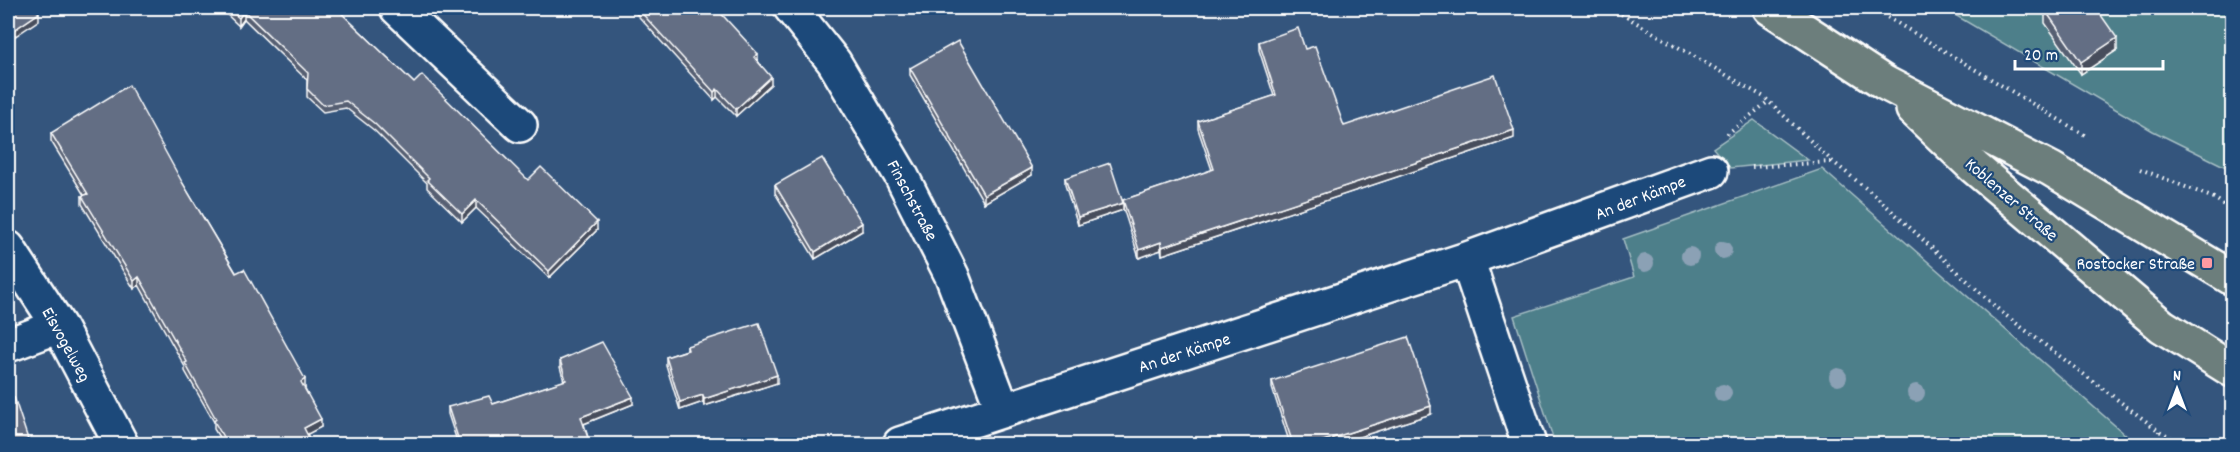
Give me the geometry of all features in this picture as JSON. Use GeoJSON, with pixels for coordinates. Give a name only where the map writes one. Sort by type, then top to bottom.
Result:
{"type":"FeatureCollection","features":[{"type":"Feature","properties":{"kind":"main road","name":"Koblenzer Straße"},"geometry":{"type":"LineString","coordinates":[[1770,8],[1885,83],[2051,169],[2232,278]]}},
{"type":"Feature","properties":{"kind":"main road","name":"Koblenzer Straße"},"geometry":{"type":"LineString","coordinates":[[1885,83],[1974,167],[2162,326],[2232,370]]}},
{"type":"Feature","properties":{"kind":"street"},"geometry":{"type":"LineString","coordinates":[[397,8],[520,125]]}},
{"type":"Feature","properties":{"kind":"street","name":"Finschstraße"},"geometry":{"type":"LineString","coordinates":[[791,8],[834,62],[901,175],[952,276],[1003,410]]}},
{"type":"Feature","properties":{"kind":"street","name":"An der Kämpe"},"geometry":{"type":"LineString","coordinates":[[900,444],[1467,259],[1711,171]]}},
{"type":"Feature","properties":{"kind":"street","name":"Eisvogelweg"},"geometry":{"type":"LineString","coordinates":[[8,248],[59,326],[121,444]]}},
{"type":"Feature","properties":{"kind":"street"},"geometry":{"type":"LineString","coordinates":[[1467,259],[1529,444]]}},
{"type":"Feature","properties":{"kind":"street"},"geometry":{"type":"LineString","coordinates":[[8,345],[59,326]]}},
{"type":"Feature","properties":{"kind":"path"},"geometry":{"type":"LineString","coordinates":[[1611,8],[1764,97],[1832,162],[1878,198],[2000,311],[2159,431],[2183,444]]}},
{"type":"Feature","properties":{"kind":"path"},"geometry":{"type":"LineString","coordinates":[[1872,8],[2093,140]]}},
{"type":"Feature","properties":{"kind":"path"},"geometry":{"type":"LineString","coordinates":[[1711,171],[1832,162]]}},
{"type":"Feature","properties":{"kind":"path"},"geometry":{"type":"LineString","coordinates":[[2132,165],[2142,171],[2214,198],[2232,210]]}},
{"type":"Feature","properties":{"kind":"path"},"geometry":{"type":"LineString","coordinates":[[2157,444],[2159,431]]}},
{"type":"Feature","properties":{"kind":"green space"},"geometry":{"type":"Polygon","coordinates":[[[1943,8],[2232,8],[2232,170],[2153,131],[1943,8]]]}},
{"type":"Feature","properties":{"kind":"green space"},"geometry":{"type":"Polygon","coordinates":[[[1754,120],[1808,160],[1730,168],[1713,148],[1754,120]]]}},
{"type":"Feature","properties":{"kind":"green space"},"geometry":{"type":"Polygon","coordinates":[[[1822,169],[2136,444],[1555,444],[1514,316],[1634,277],[1623,239],[1822,169]]]}},
{"type":"Feature","properties":{"kind":"building"},"geometry":{"type":"Polygon","coordinates":[[[8,8],[35,8],[39,13],[8,34],[8,8]]]}},
{"type":"Feature","properties":{"kind":"building"},"geometry":{"type":"Polygon","coordinates":[[[227,8],[336,8],[414,83],[422,75],[528,180],[541,167],[597,222],[549,271],[476,200],[462,214],[375,124],[346,101],[323,105],[307,89],[308,73],[244,11],[239,18],[227,8]]]}},
{"type":"Feature","properties":{"kind":"building"},"geometry":{"type":"Polygon","coordinates":[[[637,8],[716,8],[758,54],[754,57],[771,77],[736,109],[717,89],[714,92],[637,8]]]}},
{"type":"Feature","properties":{"kind":"building"},"geometry":{"type":"Polygon","coordinates":[[[2049,8],[2096,8],[2117,38],[2081,62],[2045,10],[2049,8]]]}},
{"type":"Feature","properties":{"kind":"building"},"geometry":{"type":"Polygon","coordinates":[[[1298,28],[1305,49],[1315,46],[1344,126],[1495,75],[1514,130],[1162,247],[1161,242],[1139,250],[1123,200],[1214,169],[1198,121],[1276,95],[1259,42],[1298,28]]]}},
{"type":"Feature","properties":{"kind":"building"},"geometry":{"type":"Polygon","coordinates":[[[958,41],[1032,168],[984,195],[910,68],[958,41]]]}},
{"type":"Feature","properties":{"kind":"building"},"geometry":{"type":"Polygon","coordinates":[[[129,85],[182,182],[236,273],[244,269],[305,379],[301,382],[321,419],[304,428],[312,444],[227,444],[185,363],[187,362],[139,277],[134,281],[82,196],[88,194],[51,133],[129,85]]]}},
{"type":"Feature","properties":{"kind":"building"},"geometry":{"type":"Polygon","coordinates":[[[822,158],[862,223],[815,252],[775,185],[822,158]]]}},
{"type":"Feature","properties":{"kind":"building"},"geometry":{"type":"Polygon","coordinates":[[[1110,163],[1123,203],[1078,217],[1065,178],[1110,163]]]}},
{"type":"Feature","properties":{"kind":"building"},"geometry":{"type":"Polygon","coordinates":[[[759,323],[777,375],[704,399],[703,395],[680,402],[666,357],[688,350],[687,346],[759,323]]]}},
{"type":"Feature","properties":{"kind":"building"},"geometry":{"type":"Polygon","coordinates":[[[1408,337],[1431,406],[1314,444],[1293,444],[1272,381],[1408,337]]]}},
{"type":"Feature","properties":{"kind":"building"},"geometry":{"type":"Polygon","coordinates":[[[602,342],[633,397],[581,417],[590,444],[460,444],[448,407],[489,396],[493,404],[566,380],[560,360],[602,342]]]}},
{"type":"Feature","properties":{"kind":"building"},"geometry":{"type":"Polygon","coordinates":[[[14,397],[28,439],[8,444],[8,399],[14,397]]]}},
{"type":"Feature","properties":{"kind":"place","name":"Rostocker Straße"},"geometry":{"type":"Point","coordinates":[2207,263]}}]}
